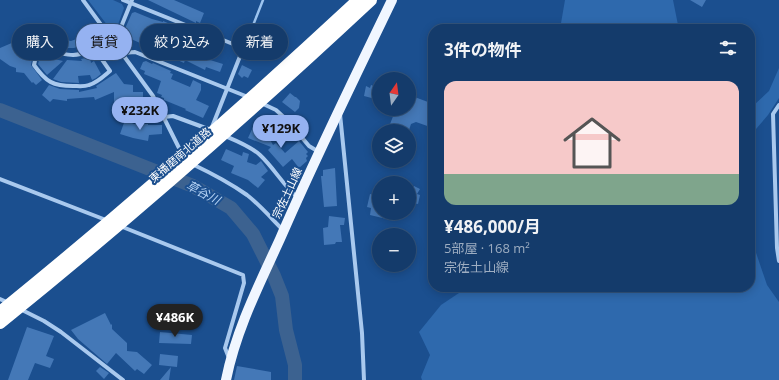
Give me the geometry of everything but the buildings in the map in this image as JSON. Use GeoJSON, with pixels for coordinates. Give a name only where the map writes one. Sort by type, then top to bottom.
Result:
{"type":"FeatureCollection","features":[{"type":"Feature","properties":{"kind":"highway","name":"東播磨南北道路"},"geometry":{"type":"LineString","coordinates":[[0,312],[72,253],[190,152],[358,0]]}},
{"type":"Feature","properties":{"kind":"highway","name":"東播磨南北道路"},"geometry":{"type":"LineString","coordinates":[[0,323],[77,260],[252,110],[371,0]]}},
{"type":"Feature","properties":{"kind":"main road","name":"宗佐土山線"},"geometry":{"type":"LineString","coordinates":[[226,380],[230,360],[259,283],[319,152],[392,0]]}},
{"type":"Feature","properties":{"kind":"street"},"geometry":{"type":"LineString","coordinates":[[83,0],[100,24]]}},
{"type":"Feature","properties":{"kind":"street"},"geometry":{"type":"LineString","coordinates":[[123,0],[132,2],[232,43]]}},
{"type":"Feature","properties":{"kind":"street"},"geometry":{"type":"LineString","coordinates":[[122,24],[132,2]]}},
{"type":"Feature","properties":{"kind":"street"},"geometry":{"type":"LineString","coordinates":[[94,48],[110,71],[97,82],[88,86],[61,86],[50,82],[41,75],[34,65],[36,56],[43,51],[75,56],[94,48]]}},
{"type":"Feature","properties":{"kind":"street"},"geometry":{"type":"LineString","coordinates":[[132,52],[135,52],[228,89],[276,110],[288,121],[309,146],[319,152]]}},
{"type":"Feature","properties":{"kind":"street"},"geometry":{"type":"LineString","coordinates":[[128,60],[153,96],[184,160],[219,178],[247,195],[268,214],[281,235]]}},
{"type":"Feature","properties":{"kind":"street"},"geometry":{"type":"LineString","coordinates":[[196,166],[239,60]]}},
{"type":"Feature","properties":{"kind":"street"},"geometry":{"type":"LineString","coordinates":[[779,105],[773,114],[777,248],[779,261]]}},
{"type":"Feature","properties":{"kind":"street"},"geometry":{"type":"LineString","coordinates":[[339,110],[362,333],[364,380]]}},
{"type":"Feature","properties":{"kind":"street"},"geometry":{"type":"LineString","coordinates":[[164,117],[173,116],[246,145],[260,155],[298,198]]}},
{"type":"Feature","properties":{"kind":"street"},"geometry":{"type":"LineString","coordinates":[[0,179],[243,275],[244,283],[225,348],[230,360]]}},
{"type":"Feature","properties":{"kind":"street"},"geometry":{"type":"LineString","coordinates":[[0,299],[44,321],[61,332],[123,380]]}},
{"type":"Feature","properties":{"kind":"shaded area"},"geometry":{"type":"Polygon","coordinates":[[[88,0],[113,0],[122,4],[124,8],[118,24],[106,24],[88,0]]]}},
{"type":"Feature","properties":{"kind":"shaded area"},"geometry":{"type":"Polygon","coordinates":[[[565,0],[673,0],[678,24],[561,24],[565,0]]]}},
{"type":"Feature","properties":{"kind":"shaded area"},"geometry":{"type":"Polygon","coordinates":[[[779,68],[779,98],[768,115],[755,130],[755,104],[769,91],[779,68]]]}},
{"type":"Feature","properties":{"kind":"shaded area"},"geometry":{"type":"Polygon","coordinates":[[[755,250],[767,285],[779,302],[779,380],[422,380],[421,377],[430,355],[419,332],[441,305],[460,292],[755,292],[755,250]]]}},
{"type":"Feature","properties":{"kind":"waterway"},"geometry":{"type":"LineString","coordinates":[[254,24],[263,0]]}},
{"type":"Feature","properties":{"kind":"waterway","name":"草谷川"},"geometry":{"type":"LineString","coordinates":[[0,110],[193,186],[231,208],[253,234],[274,276],[282,296],[286,330],[295,365],[295,380]]}}]}
